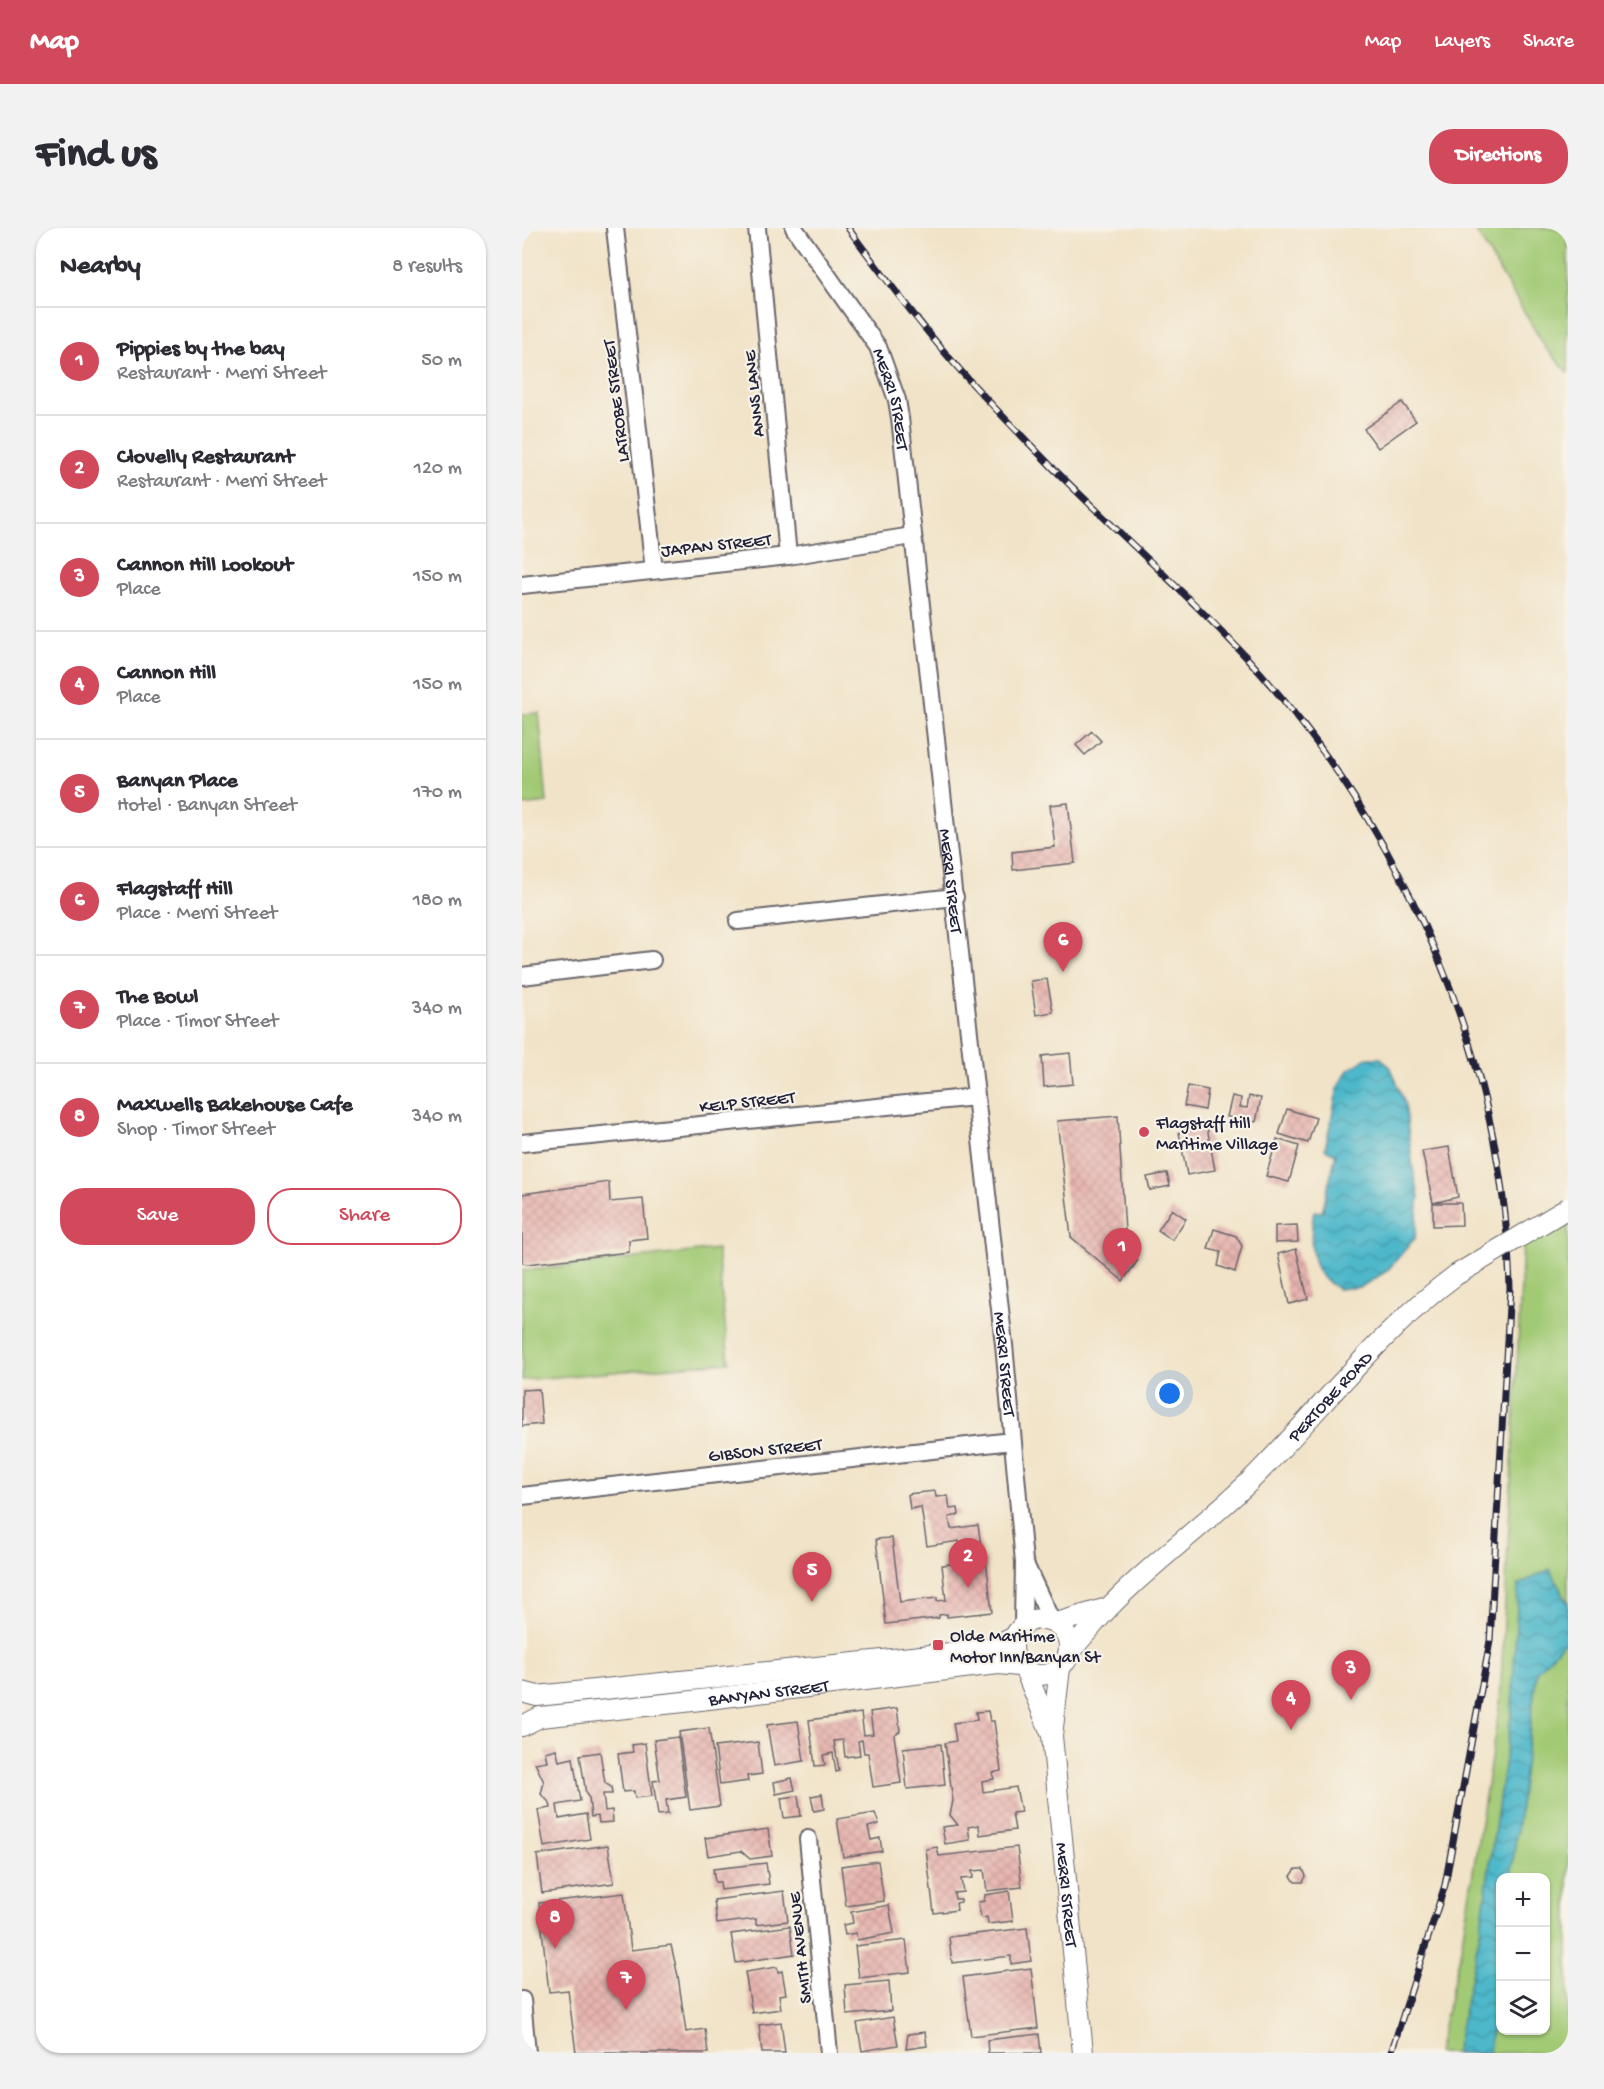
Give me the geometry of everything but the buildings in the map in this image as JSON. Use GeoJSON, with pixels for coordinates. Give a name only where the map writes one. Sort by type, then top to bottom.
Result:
{"type":"FeatureCollection","features":[{"type":"Feature","properties":{"kind":"street","name":"LATROBE STREET"},"geometry":{"type":"LineString","coordinates":[[615,228],[654,570]]}},
{"type":"Feature","properties":{"kind":"street","name":"ANNS LANE"},"geometry":{"type":"LineString","coordinates":[[757,228],[788,556]]}},
{"type":"Feature","properties":{"kind":"street","name":"MERRI STREET"},"geometry":{"type":"LineString","coordinates":[[794,228],[878,347],[897,400],[900,418],[1004,1345],[1024,1562],[1018,1631]]}},
{"type":"Feature","properties":{"kind":"street","name":"JAPAN STREET"},"geometry":{"type":"LineString","coordinates":[[522,584],[788,556],[912,536]]}},
{"type":"Feature","properties":{"kind":"street"},"geometry":{"type":"LineString","coordinates":[[738,921],[955,897]]}},
{"type":"Feature","properties":{"kind":"street"},"geometry":{"type":"LineString","coordinates":[[522,976],[652,960]]}},
{"type":"Feature","properties":{"kind":"street","name":"KELP STREET"},"geometry":{"type":"LineString","coordinates":[[522,1143],[976,1097]]}},
{"type":"Feature","properties":{"kind":"street","name":"PERTOBE ROAD"},"geometry":{"type":"LineString","coordinates":[[1063,1665],[1070,1651],[1107,1608],[1247,1483],[1391,1329],[1431,1293],[1456,1275],[1568,1208]]}},
{"type":"Feature","properties":{"kind":"street","name":"GIBSON STREET"},"geometry":{"type":"LineString","coordinates":[[522,1496],[1012,1441]]}},
{"type":"Feature","properties":{"kind":"street","name":"MERRI STREET"},"geometry":{"type":"LineString","coordinates":[[1024,1562],[1054,1622]]}},
{"type":"Feature","properties":{"kind":"street","name":"PERTOBE ROAD"},"geometry":{"type":"LineString","coordinates":[[1054,1622],[1107,1608]]}},
{"type":"Feature","properties":{"kind":"street"},"geometry":{"type":"LineString","coordinates":[[1041,1618],[1054,1622],[1062,1628],[1069,1644],[1063,1665],[1044,1676],[1023,1669],[1012,1652],[1018,1631],[1032,1620],[1041,1618]]}},
{"type":"Feature","properties":{"kind":"street","name":"BANYAN STREET"},"geometry":{"type":"LineString","coordinates":[[522,1692],[537,1696],[993,1648],[1018,1631]]}},
{"type":"Feature","properties":{"kind":"street","name":"BANYAN STREET"},"geometry":{"type":"LineString","coordinates":[[522,1726],[540,1717],[980,1666],[999,1664],[1023,1669]]}},
{"type":"Feature","properties":{"kind":"street","name":"MERRI STREET"},"geometry":{"type":"LineString","coordinates":[[1063,1665],[1052,1736],[1083,2053]]}},
{"type":"Feature","properties":{"kind":"street","name":"MERRI STREET"},"geometry":{"type":"LineString","coordinates":[[1023,1669],[1052,1736]]}},
{"type":"Feature","properties":{"kind":"street"},"geometry":{"type":"LineString","coordinates":[[682,1681],[684,1702]]}},
{"type":"Feature","properties":{"kind":"street"},"geometry":{"type":"LineString","coordinates":[[522,1706],[522,1718]]}},
{"type":"Feature","properties":{"kind":"street","name":"SMITH AVENUE"},"geometry":{"type":"LineString","coordinates":[[808,1839],[830,2053]]}},
{"type":"Feature","properties":{"kind":"street"},"geometry":{"type":"LineString","coordinates":[[522,2000],[527,2053]]}},
{"type":"Feature","properties":{"kind":"green space"},"geometry":{"type":"Polygon","coordinates":[[[1474,228],[1568,228],[1568,373],[1545,347],[1474,228]]]}},
{"type":"Feature","properties":{"kind":"green space"},"geometry":{"type":"Polygon","coordinates":[[[539,713],[547,803],[522,806],[522,714],[539,713]]]}},
{"type":"Feature","properties":{"kind":"green space"},"geometry":{"type":"Polygon","coordinates":[[[1568,1218],[1568,2053],[1437,2053],[1460,1954],[1500,1702],[1523,1245],[1568,1218]]]}},
{"type":"Feature","properties":{"kind":"green space"},"geometry":{"type":"Polygon","coordinates":[[[717,1249],[729,1362],[522,1380],[522,1271],[717,1249]]]}},
{"type":"Feature","properties":{"kind":"water"},"geometry":{"type":"Polygon","coordinates":[[[1367,1058],[1381,1058],[1391,1068],[1405,1104],[1413,1169],[1419,1196],[1415,1238],[1387,1271],[1361,1287],[1337,1289],[1322,1277],[1315,1262],[1311,1236],[1314,1211],[1322,1212],[1336,1154],[1325,1149],[1338,1087],[1348,1070],[1367,1058]]]}},
{"type":"Feature","properties":{"kind":"water"},"geometry":{"type":"Polygon","coordinates":[[[1550,1569],[1568,1604],[1568,1638],[1537,1671],[1512,1873],[1496,1873],[1496,1996],[1489,2053],[1455,2053],[1480,1932],[1512,1709],[1518,1585],[1550,1569]]]}},
{"type":"Feature","properties":{"kind":"railway"},"geometry":{"type":"LineString","coordinates":[[848,228],[916,318],[971,383],[1053,468],[1224,634],[1303,725],[1353,796],[1397,871],[1435,950],[1465,1031],[1488,1115],[1503,1201],[1510,1288],[1490,1641],[1445,1885],[1391,2053]]}},
{"type":"Feature","properties":{"kind":"place","name":"Flagstaff Hill"},"geometry":{"type":"Point","coordinates":[1063,972]}},
{"type":"Feature","properties":{"kind":"place","name":"Flagstaff Hill Maritime Village"},"geometry":{"type":"Point","coordinates":[1144,1132]}},
{"type":"Feature","properties":{"kind":"place","name":"Pippies by the bay"},"geometry":{"type":"Point","coordinates":[1122,1278]}},
{"type":"Feature","properties":{"kind":"place","name":"Clovelly Restaurant"},"geometry":{"type":"Point","coordinates":[968,1588]}},
{"type":"Feature","properties":{"kind":"place","name":"Banyan Place"},"geometry":{"type":"Point","coordinates":[812,1602]}},
{"type":"Feature","properties":{"kind":"place","name":"Olde Maritime Motor Inn/Banyan St"},"geometry":{"type":"Point","coordinates":[938,1645]}},
{"type":"Feature","properties":{"kind":"place","name":"Cannon Hill Lookout"},"geometry":{"type":"Point","coordinates":[1351,1700]}},
{"type":"Feature","properties":{"kind":"place","name":"Cannon Hill"},"geometry":{"type":"Point","coordinates":[1291,1730]}},
{"type":"Feature","properties":{"kind":"place","name":"Maxwells Bakehouse Cafe"},"geometry":{"type":"Point","coordinates":[555,1949]}},
{"type":"Feature","properties":{"kind":"place","name":"The Bowl"},"geometry":{"type":"Point","coordinates":[626,2010]}}]}
